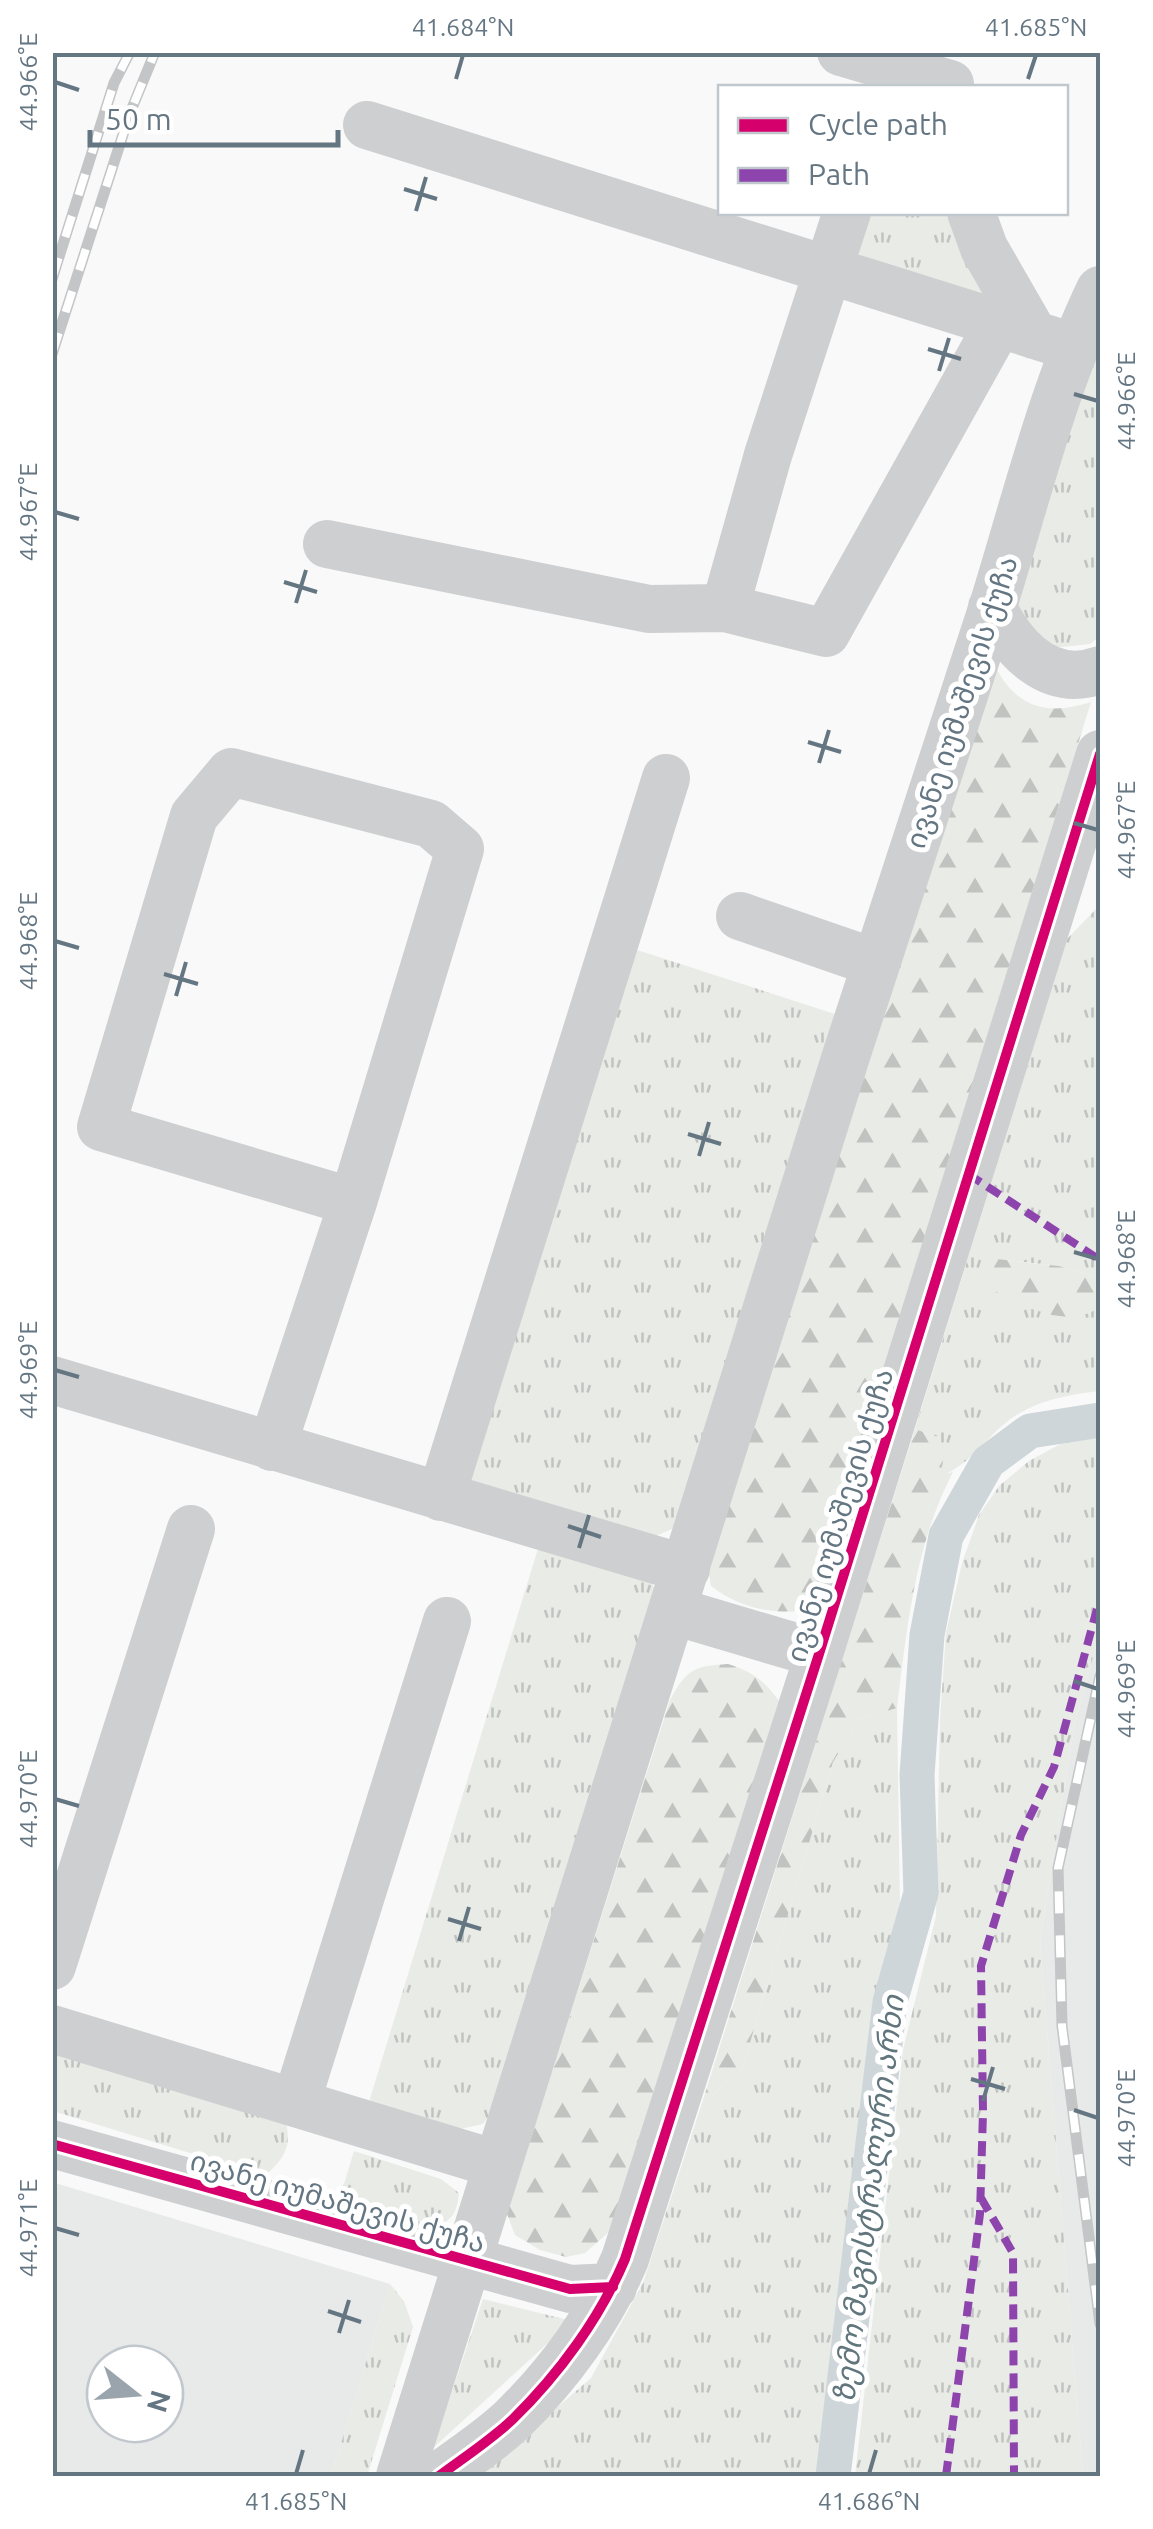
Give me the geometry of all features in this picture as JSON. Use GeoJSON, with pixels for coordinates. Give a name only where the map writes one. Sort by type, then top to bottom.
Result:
{"type":"FeatureCollection","features":[{"type":"Feature","properties":{"kind":"street"},"geometry":{"type":"LineString","coordinates":[[849,54],[952,75]]}},
{"type":"Feature","properties":{"kind":"street"},"geometry":{"type":"LineString","coordinates":[[367,126],[1035,336]]}},
{"type":"Feature","properties":{"kind":"street"},"geometry":{"type":"LineString","coordinates":[[725,608],[768,455],[846,215]]}},
{"type":"Feature","properties":{"kind":"street"},"geometry":{"type":"LineString","coordinates":[[971,215],[984,248],[1035,336]]}},
{"type":"Feature","properties":{"kind":"street","name":"ივანე იუმაშევის ქუჩა"},"geometry":{"type":"LineString","coordinates":[[400,2476],[876,963],[992,607],[1035,336],[1100,290]]}},
{"type":"Feature","properties":{"kind":"street"},"geometry":{"type":"LineString","coordinates":[[327,544],[649,609],[725,608],[826,634],[1035,336]]}},
{"type":"Feature","properties":{"kind":"street"},"geometry":{"type":"LineString","coordinates":[[992,607],[1007,636],[1043,669],[1087,675],[1100,670]]}},
{"type":"Feature","properties":{"kind":"street","name":"ივანე იუმაშევის ქუჩა"},"geometry":{"type":"LineString","coordinates":[[439,2476],[512,2420],[564,2362],[613,2287],[639,2219],[819,1654],[1100,754]]}},
{"type":"Feature","properties":{"kind":"street"},"geometry":{"type":"LineString","coordinates":[[272,1447],[353,1202],[460,849],[431,824],[231,772],[194,816],[101,1127],[353,1202]]}},
{"type":"Feature","properties":{"kind":"street"},"geometry":{"type":"LineString","coordinates":[[441,1497],[666,778]]}},
{"type":"Feature","properties":{"kind":"street"},"geometry":{"type":"LineString","coordinates":[[740,916],[876,963]]}},
{"type":"Feature","properties":{"kind":"street"},"geometry":{"type":"LineString","coordinates":[[52,1380],[441,1497],[680,1590],[819,1654]]}},
{"type":"Feature","properties":{"kind":"street"},"geometry":{"type":"LineString","coordinates":[[52,1966],[191,1529]]}},
{"type":"Feature","properties":{"kind":"street"},"geometry":{"type":"LineString","coordinates":[[296,2104],[447,1620]]}},
{"type":"Feature","properties":{"kind":"street"},"geometry":{"type":"LineString","coordinates":[[52,2029],[496,2164]]}},
{"type":"Feature","properties":{"kind":"street","name":"ივანე იუმაშევის ქუჩა"},"geometry":{"type":"LineString","coordinates":[[52,2144],[570,2288],[613,2287]]}},
{"type":"Feature","properties":{"kind":"shaded area"},"geometry":{"type":"Polygon","coordinates":[[[1100,1631],[1100,2476],[1083,2476],[1040,1941],[1074,1728],[1100,1631]]]}},
{"type":"Feature","properties":{"kind":"shaded area"},"geometry":{"type":"Polygon","coordinates":[[[52,2182],[390,2284],[331,2476],[53,2476],[52,2182]]]}},
{"type":"Feature","properties":{"kind":"green space"},"geometry":{"type":"Polygon","coordinates":[[[866,215],[957,215],[994,308],[854,252],[866,215]]]}},
{"type":"Feature","properties":{"kind":"green space"},"geometry":{"type":"Polygon","coordinates":[[[1100,332],[1100,636],[1090,644],[1052,648],[1015,607],[1100,332]]]}},
{"type":"Feature","properties":{"kind":"green space"},"geometry":{"type":"Polygon","coordinates":[[[991,657],[1008,687],[1030,704],[1058,708],[1091,702],[818,1581],[800,1611],[753,1607],[711,1586],[707,1562],[991,657]]]}},
{"type":"Feature","properties":{"kind":"green space"},"geometry":{"type":"Polygon","coordinates":[[[1100,897],[1100,1278],[1059,1266],[998,1259],[1076,1318],[1100,1308],[1100,1391],[1053,1400],[1019,1413],[968,1459],[940,1476],[940,1438],[915,1429],[1067,939],[1097,908],[1100,897]]]}},
{"type":"Feature","properties":{"kind":"green space"},"geometry":{"type":"Polygon","coordinates":[[[631,948],[838,1015],[674,1528],[649,1539],[460,1478],[631,948]]]}},
{"type":"Feature","properties":{"kind":"green space"},"geometry":{"type":"Polygon","coordinates":[[[997,1259],[1059,1266],[1100,1278],[1100,1308],[1076,1318],[1025,1307],[983,1285],[997,1259]]]}},
{"type":"Feature","properties":{"kind":"green space"},"geometry":{"type":"Polygon","coordinates":[[[915,1429],[940,1438],[940,1475],[953,1472],[921,1557],[897,1708],[860,1719],[833,1762],[742,2070],[702,2103],[915,1429]]]}},
{"type":"Feature","properties":{"kind":"green space"},"geometry":{"type":"Polygon","coordinates":[[[1081,1433],[1100,1433],[1100,1631],[1074,1728],[1040,1941],[1083,2476],[855,2476],[903,2050],[936,1916],[946,1633],[962,1563],[979,1515],[999,1486],[1029,1461],[1081,1433]]]}},
{"type":"Feature","properties":{"kind":"green space"},"geometry":{"type":"Polygon","coordinates":[[[540,1542],[646,1572],[657,1593],[498,2103],[483,2124],[460,2129],[369,2102],[540,1542]]]}},
{"type":"Feature","properties":{"kind":"green space"},"geometry":{"type":"Polygon","coordinates":[[[728,1664],[757,1678],[779,1701],[609,2232],[585,2253],[566,2257],[540,2250],[515,2235],[507,2214],[670,1700],[693,1671],[728,1664]]]}},
{"type":"Feature","properties":{"kind":"green space"},"geometry":{"type":"Polygon","coordinates":[[[897,1708],[900,1907],[868,2057],[817,2476],[478,2476],[591,2378],[643,2283],[702,2103],[742,2070],[833,1762],[860,1719],[897,1708]]]}},
{"type":"Feature","properties":{"kind":"green space"},"geometry":{"type":"Polygon","coordinates":[[[52,2042],[286,2123],[288,2139],[284,2152],[265,2176],[53,2111],[52,2042]]]}},
{"type":"Feature","properties":{"kind":"green space"},"geometry":{"type":"Polygon","coordinates":[[[354,2151],[441,2179],[459,2193],[452,2216],[432,2227],[337,2207],[354,2151]]]}},
{"type":"Feature","properties":{"kind":"green space"},"geometry":{"type":"Polygon","coordinates":[[[390,2284],[404,2301],[413,2327],[367,2476],[331,2476],[390,2284]]]}},
{"type":"Feature","properties":{"kind":"green space"},"geometry":{"type":"Polygon","coordinates":[[[483,2299],[572,2321],[433,2448],[483,2299]]]}},
{"type":"Feature","properties":{"kind":"waterway","name":"ზემო მაგისტრალური არხი"},"geometry":{"type":"LineString","coordinates":[[833,2476],[890,2002],[921,1893],[917,1775],[927,1635],[946,1536],[988,1462],[1030,1431],[1100,1420]]}},
{"type":"Feature","properties":{"kind":"railway"},"geometry":{"type":"LineString","coordinates":[[52,279],[114,83],[130,52]]}},
{"type":"Feature","properties":{"kind":"railway"},"geometry":{"type":"LineString","coordinates":[[52,354],[130,113],[155,52]]}},
{"type":"Feature","properties":{"kind":"railway"},"geometry":{"type":"LineString","coordinates":[[1100,1676],[1058,1868],[1062,2026],[1100,2324]]}},
{"type":"Feature","properties":{"kind":"marked path"},"geometry":{"type":"LineString","coordinates":[[968,1174],[1100,1260]]}},
{"type":"Feature","properties":{"kind":"marked path"},"geometry":{"type":"LineString","coordinates":[[946,2476],[980,2214],[981,1966],[1021,1835],[1054,1767],[1097,1609]]}},
{"type":"Feature","properties":{"kind":"marked path"},"geometry":{"type":"LineString","coordinates":[[981,2198],[1013,2253],[1014,2476]]}},
{"type":"Feature","properties":{"kind":"cycle path"},"geometry":{"type":"LineString","coordinates":[[439,2476],[486,2442],[530,2402],[591,2324],[625,2259],[1100,754]]}},
{"type":"Feature","properties":{"kind":"cycle path"},"geometry":{"type":"LineString","coordinates":[[52,2144],[570,2289],[613,2287]]}}]}
